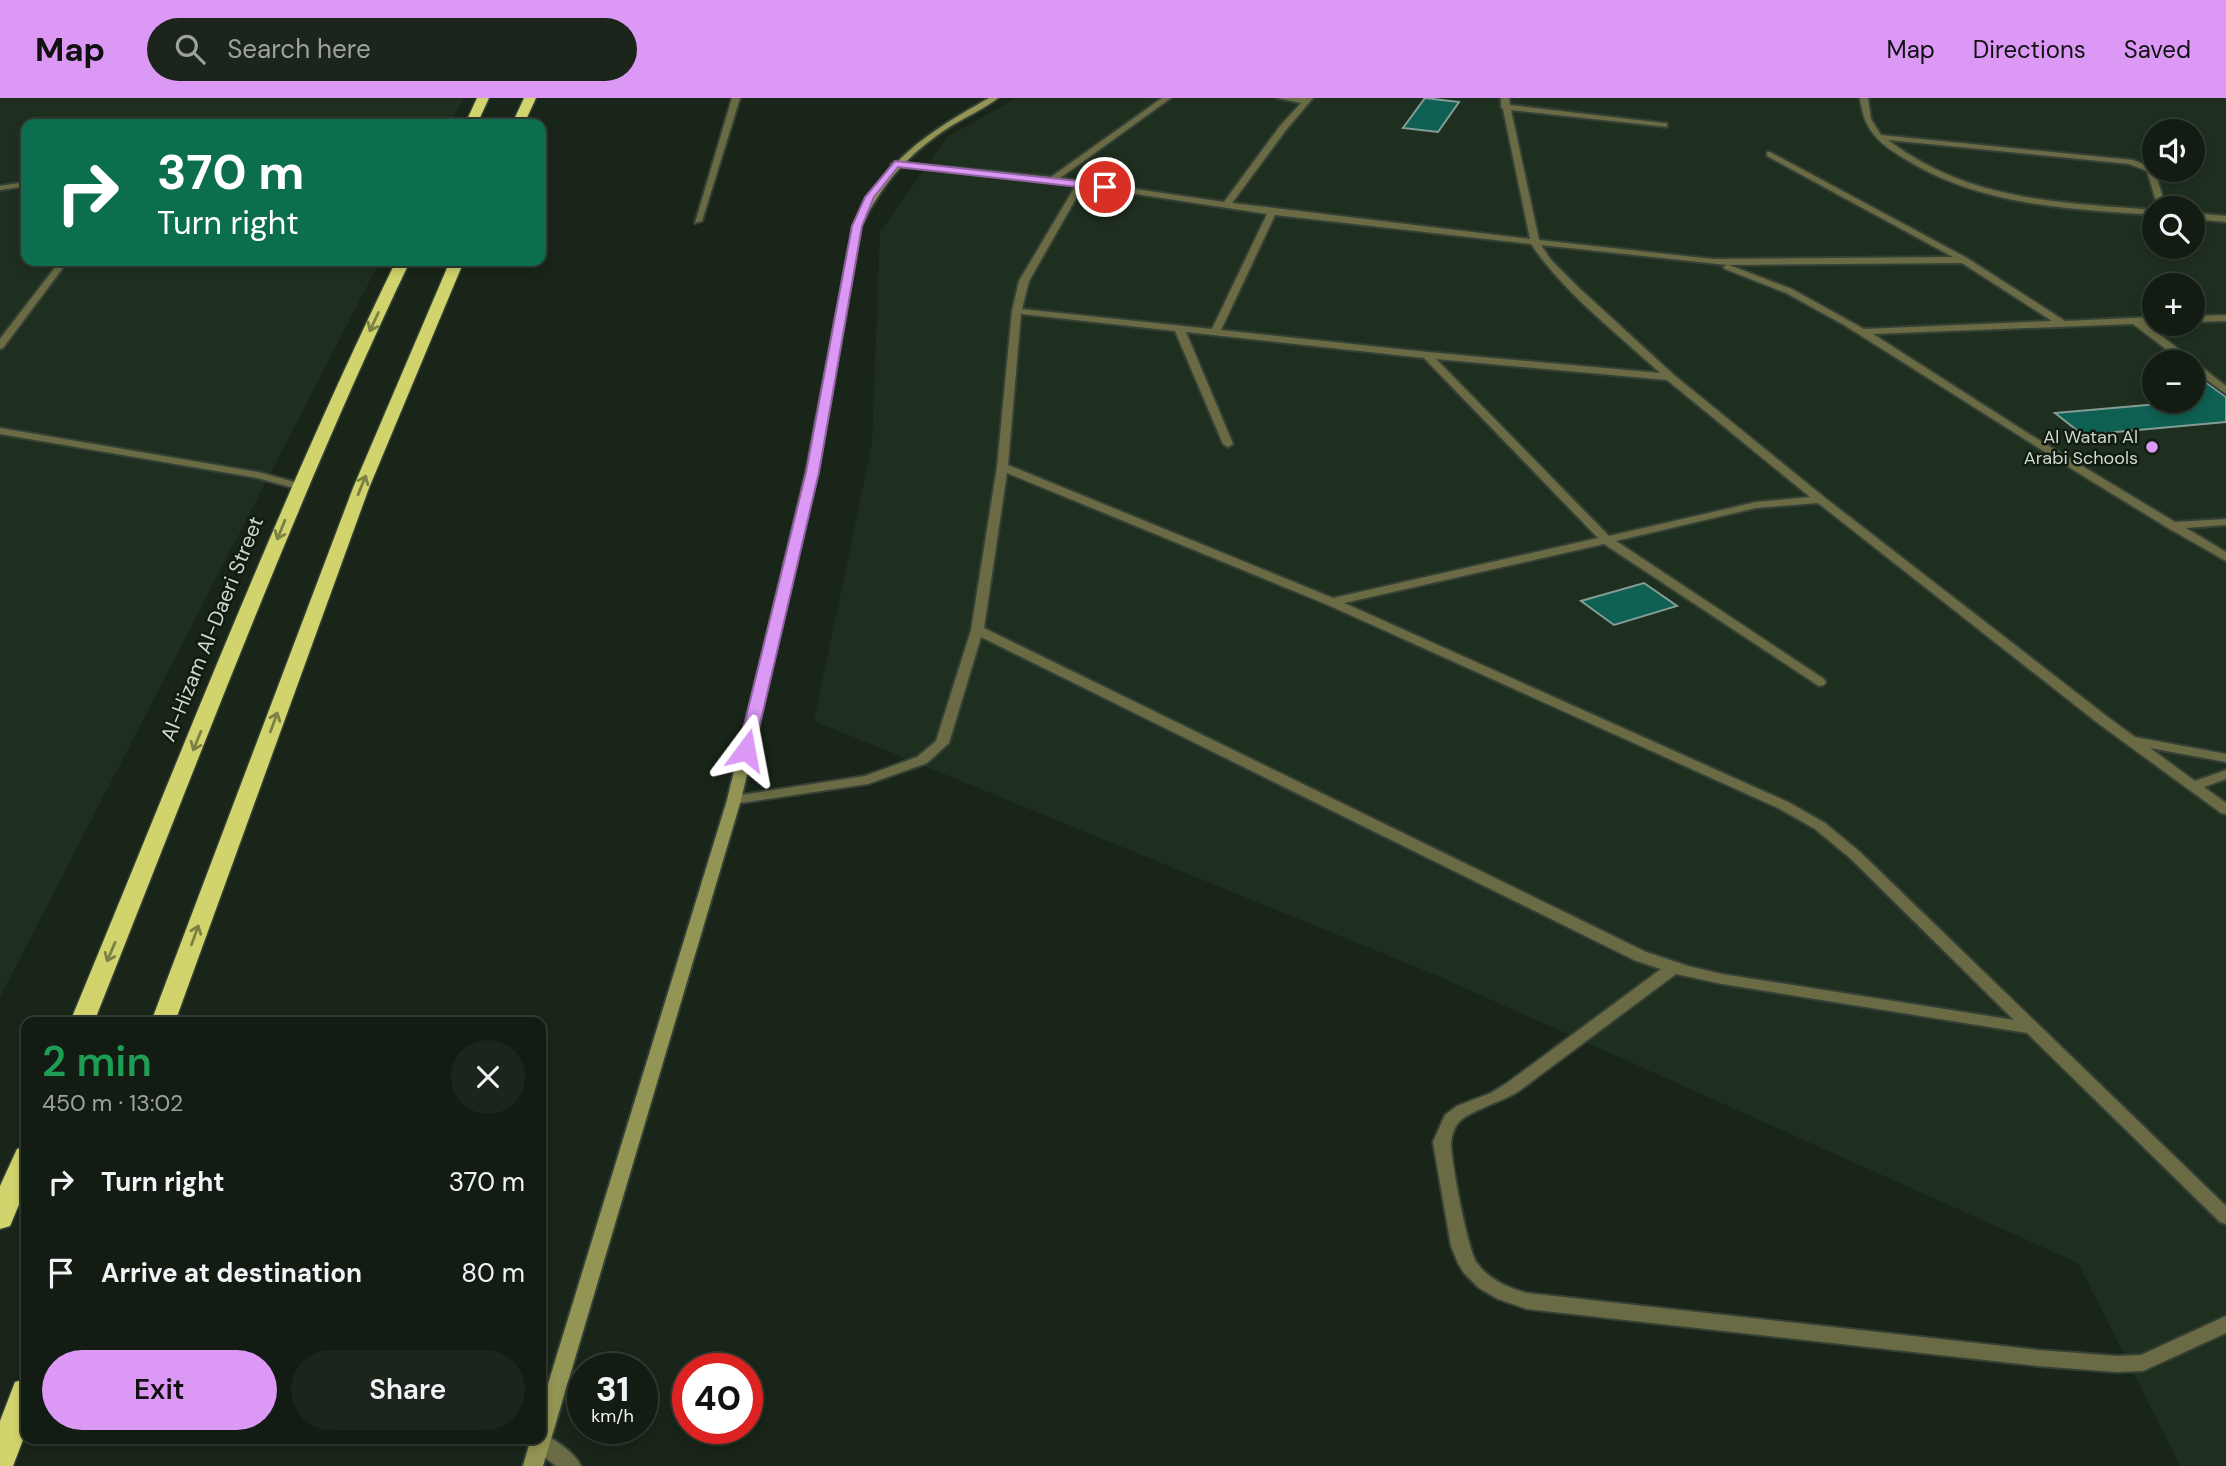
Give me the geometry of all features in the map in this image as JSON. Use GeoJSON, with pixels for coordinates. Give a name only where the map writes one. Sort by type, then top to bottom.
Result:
{"type":"FeatureCollection","features":[{"type":"Feature","properties":{"kind":"highway"},"geometry":{"type":"LineString","coordinates":[[473,119],[483,98]]}},
{"type":"Feature","properties":{"kind":"highway"},"geometry":{"type":"LineString","coordinates":[[520,119],[530,98]]}},
{"type":"Feature","properties":{"kind":"highway","name":"Al-Hizam Al-Daeri Street"},"geometry":{"type":"LineString","coordinates":[[84,1017],[298,486],[401,266]]}},
{"type":"Feature","properties":{"kind":"highway"},"geometry":{"type":"LineString","coordinates":[[165,1017],[360,488],[455,266]]}},
{"type":"Feature","properties":{"kind":"highway"},"geometry":{"type":"LineString","coordinates":[[0,1219],[21,1168]]}},
{"type":"Feature","properties":{"kind":"highway"},"geometry":{"type":"LineString","coordinates":[[0,1462],[21,1405]]}},
{"type":"Feature","properties":{"kind":"street"},"geometry":{"type":"LineString","coordinates":[[698,221],[736,98]]}},
{"type":"Feature","properties":{"kind":"street"},"geometry":{"type":"LineString","coordinates":[[546,1422],[734,800],[812,472],[857,226],[869,197],[895,164],[924,141],[994,98]]}},
{"type":"Feature","properties":{"kind":"street"},"geometry":{"type":"LineString","coordinates":[[1053,180],[1167,98]]}},
{"type":"Feature","properties":{"kind":"street"},"geometry":{"type":"LineString","coordinates":[[1281,98],[1308,100]]}},
{"type":"Feature","properties":{"kind":"street"},"geometry":{"type":"LineString","coordinates":[[1864,98],[1869,127],[1878,137],[1942,179],[1982,193],[2007,198],[2142,212]]}},
{"type":"Feature","properties":{"kind":"street"},"geometry":{"type":"LineString","coordinates":[[1226,205],[1283,128],[1308,100]]}},
{"type":"Feature","properties":{"kind":"street"},"geometry":{"type":"LineString","coordinates":[[1664,125],[1505,103],[1535,243],[1548,262],[1670,377],[1820,499],[2130,740],[2226,810]]}},
{"type":"Feature","properties":{"kind":"street"},"geometry":{"type":"LineString","coordinates":[[1878,137],[2130,162],[2151,170],[2159,196]]}},
{"type":"Feature","properties":{"kind":"street"},"geometry":{"type":"LineString","coordinates":[[1770,154],[1964,260],[2063,324]]}},
{"type":"Feature","properties":{"kind":"street"},"geometry":{"type":"LineString","coordinates":[[895,164],[1081,183],[1272,212],[1713,262],[1964,260]]}},
{"type":"Feature","properties":{"kind":"street"},"geometry":{"type":"LineString","coordinates":[[734,800],[868,780],[922,760],[942,743],[977,630],[1002,467],[1017,311],[1024,281],[1081,183]]}},
{"type":"Feature","properties":{"kind":"street"},"geometry":{"type":"LineString","coordinates":[[0,188],[21,185]]}},
{"type":"Feature","properties":{"kind":"street"},"geometry":{"type":"LineString","coordinates":[[1216,331],[1272,212]]}},
{"type":"Feature","properties":{"kind":"street"},"geometry":{"type":"LineString","coordinates":[[2205,217],[2226,219]]}},
{"type":"Feature","properties":{"kind":"street"},"geometry":{"type":"LineString","coordinates":[[1713,262],[1754,275],[1789,291],[1862,332],[2226,557]]}},
{"type":"Feature","properties":{"kind":"street"},"geometry":{"type":"LineString","coordinates":[[0,346],[60,266]]}},
{"type":"Feature","properties":{"kind":"street"},"geometry":{"type":"LineString","coordinates":[[1017,311],[1427,355],[1670,377]]}},
{"type":"Feature","properties":{"kind":"street"},"geometry":{"type":"LineString","coordinates":[[2205,319],[2226,318]]}},
{"type":"Feature","properties":{"kind":"street"},"geometry":{"type":"LineString","coordinates":[[2136,321],[2173,350]]}},
{"type":"Feature","properties":{"kind":"street"},"geometry":{"type":"LineString","coordinates":[[1862,332],[2142,321]]}},
{"type":"Feature","properties":{"kind":"street"},"geometry":{"type":"LineString","coordinates":[[1179,328],[1228,444]]}},
{"type":"Feature","properties":{"kind":"street"},"geometry":{"type":"LineString","coordinates":[[1427,355],[1606,540],[1819,682]]}},
{"type":"Feature","properties":{"kind":"street"},"geometry":{"type":"LineString","coordinates":[[2205,375],[2226,391]]}},
{"type":"Feature","properties":{"kind":"street"},"geometry":{"type":"LineString","coordinates":[[0,431],[258,475],[298,486]]}},
{"type":"Feature","properties":{"kind":"street"},"geometry":{"type":"LineString","coordinates":[[1002,467],[1332,602],[1783,806],[1821,826],[1856,856],[2226,1217]]}},
{"type":"Feature","properties":{"kind":"street"},"geometry":{"type":"LineString","coordinates":[[1332,602],[1756,505],[1820,499]]}},
{"type":"Feature","properties":{"kind":"street"},"geometry":{"type":"LineString","coordinates":[[2172,526],[2226,522]]}},
{"type":"Feature","properties":{"kind":"street"},"geometry":{"type":"LineString","coordinates":[[977,630],[1640,956],[1721,979],[2032,1028]]}},
{"type":"Feature","properties":{"kind":"street"},"geometry":{"type":"LineString","coordinates":[[2130,740],[2226,758]]}},
{"type":"Feature","properties":{"kind":"street"},"geometry":{"type":"LineString","coordinates":[[2194,786],[2226,774]]}},
{"type":"Feature","properties":{"kind":"street"},"geometry":{"type":"LineString","coordinates":[[1674,967],[1513,1087],[1463,1110],[1451,1119],[1441,1142],[1464,1261],[1477,1278],[1500,1294],[1527,1301],[2117,1364],[2143,1363],[2226,1324]]}},
{"type":"Feature","properties":{"kind":"street"},"geometry":{"type":"LineString","coordinates":[[533,1466],[539,1444]]}},
{"type":"Feature","properties":{"kind":"street"},"geometry":{"type":"LineString","coordinates":[[543,1444],[571,1466]]}},
{"type":"Feature","properties":{"kind":"shaded area"},"geometry":{"type":"Polygon","coordinates":[[[0,98],[464,98],[453,119],[21,119],[21,266],[377,266],[0,997],[0,98]]]}},
{"type":"Feature","properties":{"kind":"shaded area"},"geometry":{"type":"Polygon","coordinates":[[[1017,98],[2226,98],[2226,1466],[2180,1466],[2078,1263],[1438,976],[814,721],[872,444],[880,232],[948,136],[1017,98]]]}},
{"type":"Feature","properties":{"kind":"building"},"geometry":{"type":"Polygon","coordinates":[[[1425,98],[1459,102],[1438,132],[1403,128],[1425,98]]]}},
{"type":"Feature","properties":{"kind":"building"},"geometry":{"type":"Polygon","coordinates":[[[2205,382],[2226,397],[2226,422],[2083,435],[2055,413],[2142,405],[2142,413],[2205,413],[2205,382]]]}},
{"type":"Feature","properties":{"kind":"building"},"geometry":{"type":"Polygon","coordinates":[[[1644,583],[1677,606],[1614,625],[1581,601],[1644,583]]]}},
{"type":"Feature","properties":{"kind":"place","name":"Al Watan Al Arabi Schools"},"geometry":{"type":"Point","coordinates":[2152,447]}},
{"type":"Feature","properties":{"kind":"route"},"geometry":{"type":"LineString","coordinates":[[746,750],[812,472],[857,226],[869,197],[895,164],[1105,187]]}}]}
